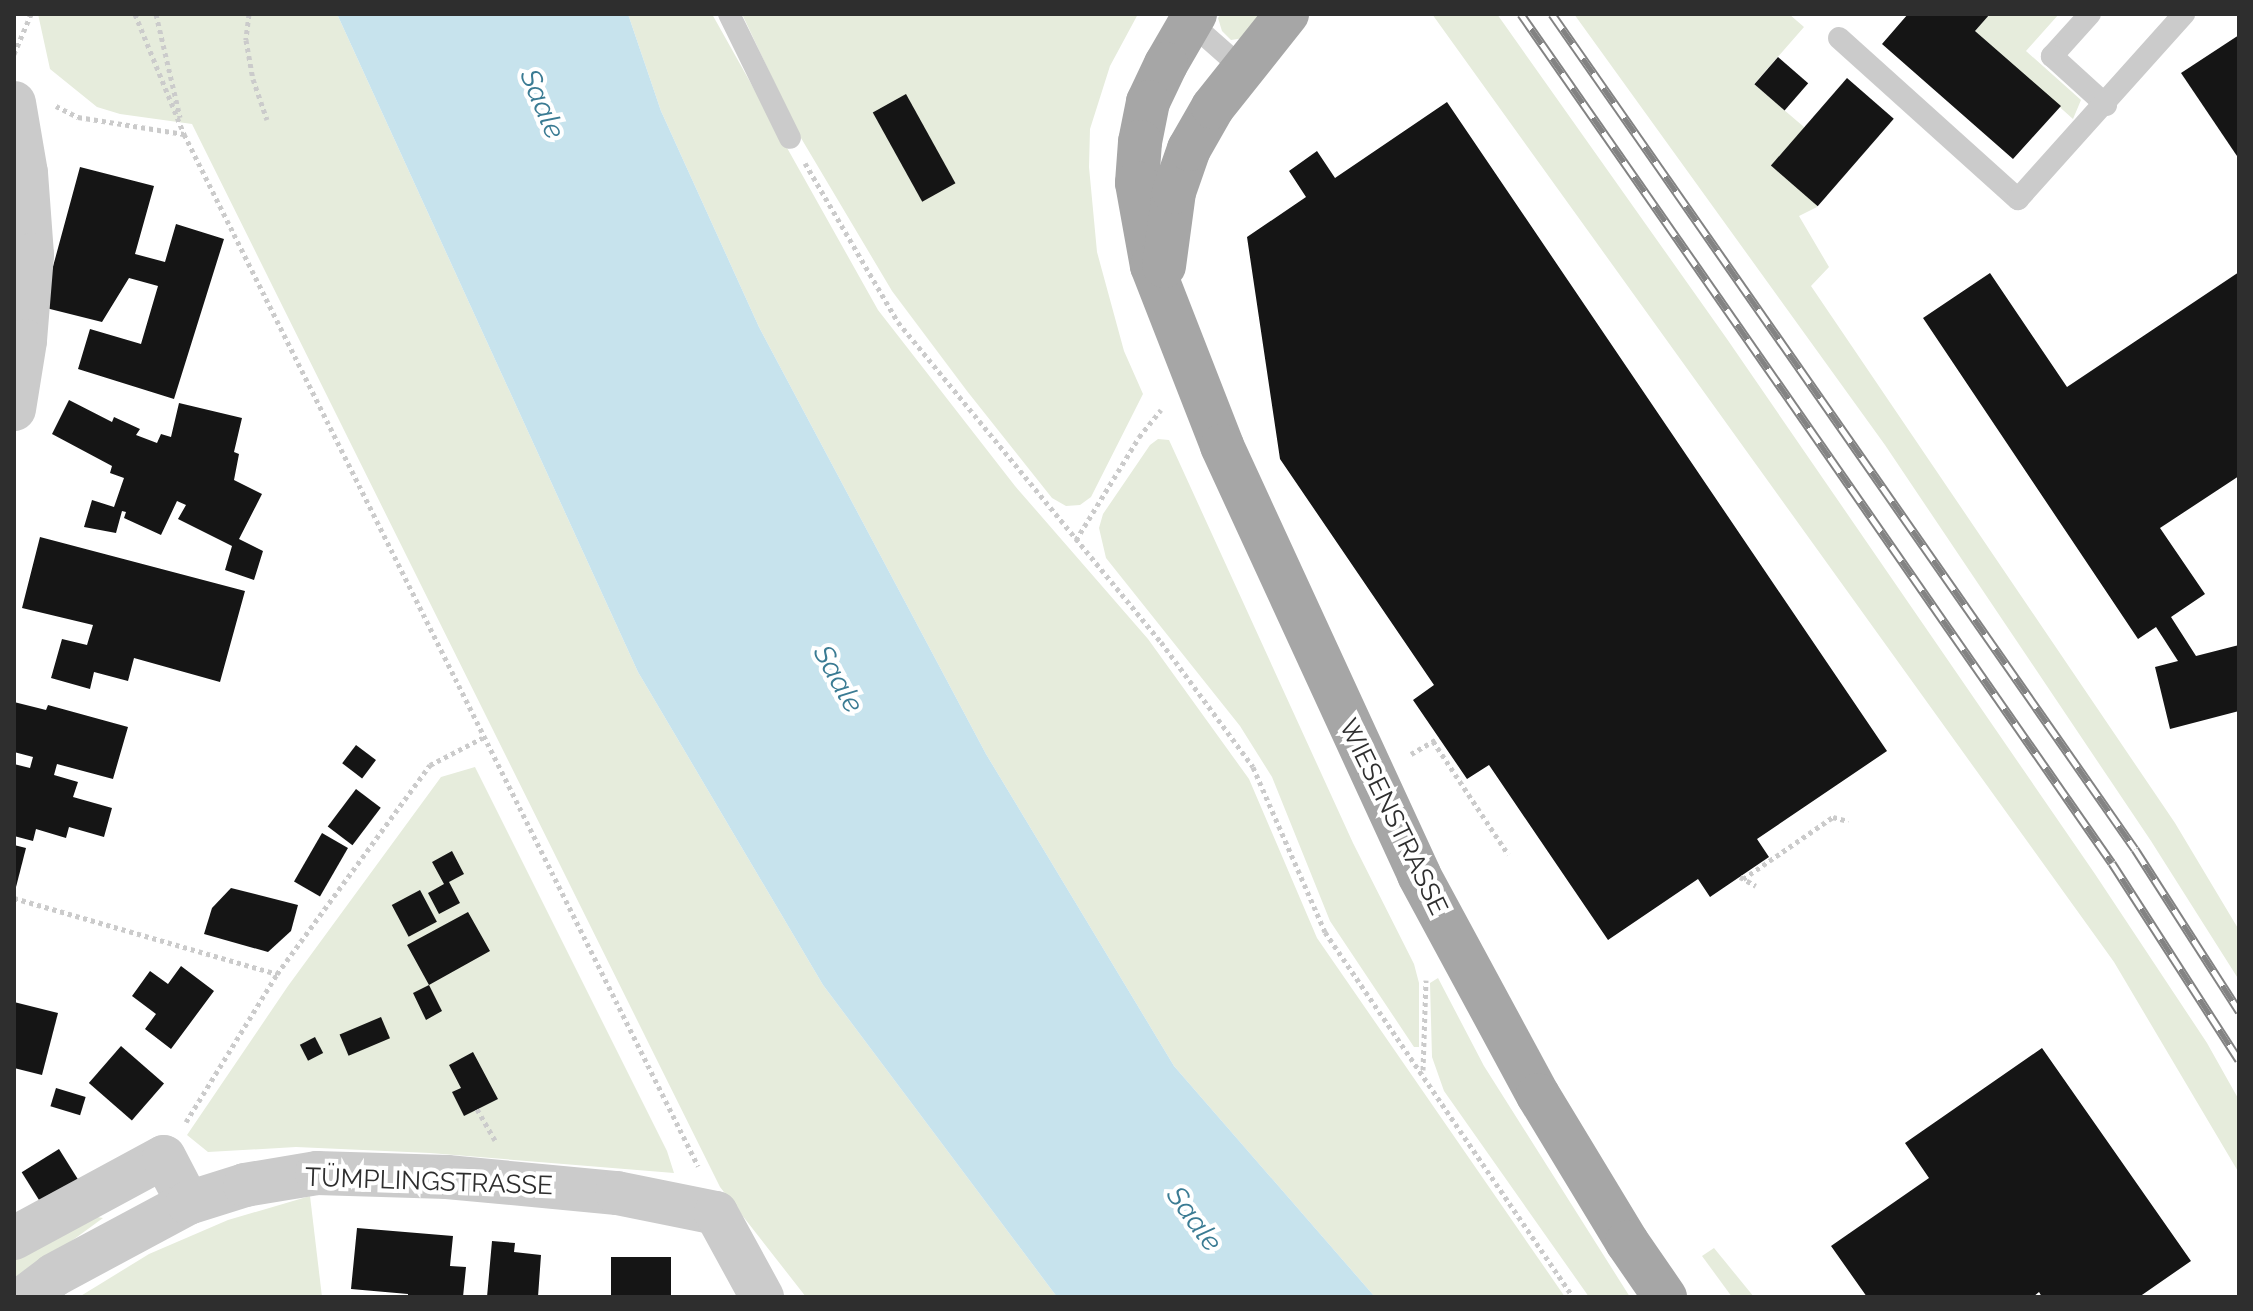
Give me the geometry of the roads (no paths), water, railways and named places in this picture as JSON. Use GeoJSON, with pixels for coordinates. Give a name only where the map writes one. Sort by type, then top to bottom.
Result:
{"type":"FeatureCollection","features":[{"type":"Feature","properties":{"kind":"main road","name":"WIESENSTRASSE"},"geometry":{"type":"LineString","coordinates":[[1170,312],[1164,272],[1166,236],[1174,192],[1189,149],[1205,121],[1287,14]]}},
{"type":"Feature","properties":{"kind":"main road","name":"WIESENSTRASSE"},"geometry":{"type":"LineString","coordinates":[[1189,17],[1148,102],[1137,183],[1152,266],[1222,446],[1365,762],[1438,913],[1538,1095],[1627,1242],[1665,1297]]}},
{"type":"Feature","properties":{"kind":"street"},"geometry":{"type":"LineString","coordinates":[[14,409],[21,297],[32,255],[26,173],[30,101]]}},
{"type":"Feature","properties":{"kind":"street"},"geometry":{"type":"LineString","coordinates":[[14,1238],[164,1157],[188,1203]]}},
{"type":"Feature","properties":{"kind":"street","name":"TÜMPLINGSTRASSE"},"geometry":{"type":"LineString","coordinates":[[25,1297],[54,1275],[188,1203],[245,1185],[317,1173],[447,1177],[617,1193],[716,1213],[762,1297]]}},
{"type":"Feature","properties":{"kind":"lane"},"geometry":{"type":"LineString","coordinates":[[729,14],[790,138]]}},
{"type":"Feature","properties":{"kind":"lane"},"geometry":{"type":"LineString","coordinates":[[2090,14],[2052,56],[2106,105]]}},
{"type":"Feature","properties":{"kind":"lane"},"geometry":{"type":"LineString","coordinates":[[1839,38],[2018,199],[2106,105],[2184,14]]}},
{"type":"Feature","properties":{"kind":"lane"},"geometry":{"type":"LineString","coordinates":[[1189,17],[1243,69]]}},
{"type":"Feature","properties":{"kind":"water","name":"Saale"},"geometry":{"type":"Polygon","coordinates":[[[337,14],[628,14],[661,111],[759,327],[986,754],[1174,1066],[1375,1297],[1057,1297],[823,985],[638,672],[337,14]]]}},
{"type":"Feature","properties":{"kind":"railway"},"geometry":{"type":"LineString","coordinates":[[1521,14],[2112,863],[2239,1060]]}},
{"type":"Feature","properties":{"kind":"railway"},"geometry":{"type":"LineString","coordinates":[[1552,14],[2135,849],[2239,1011]]}}]}
